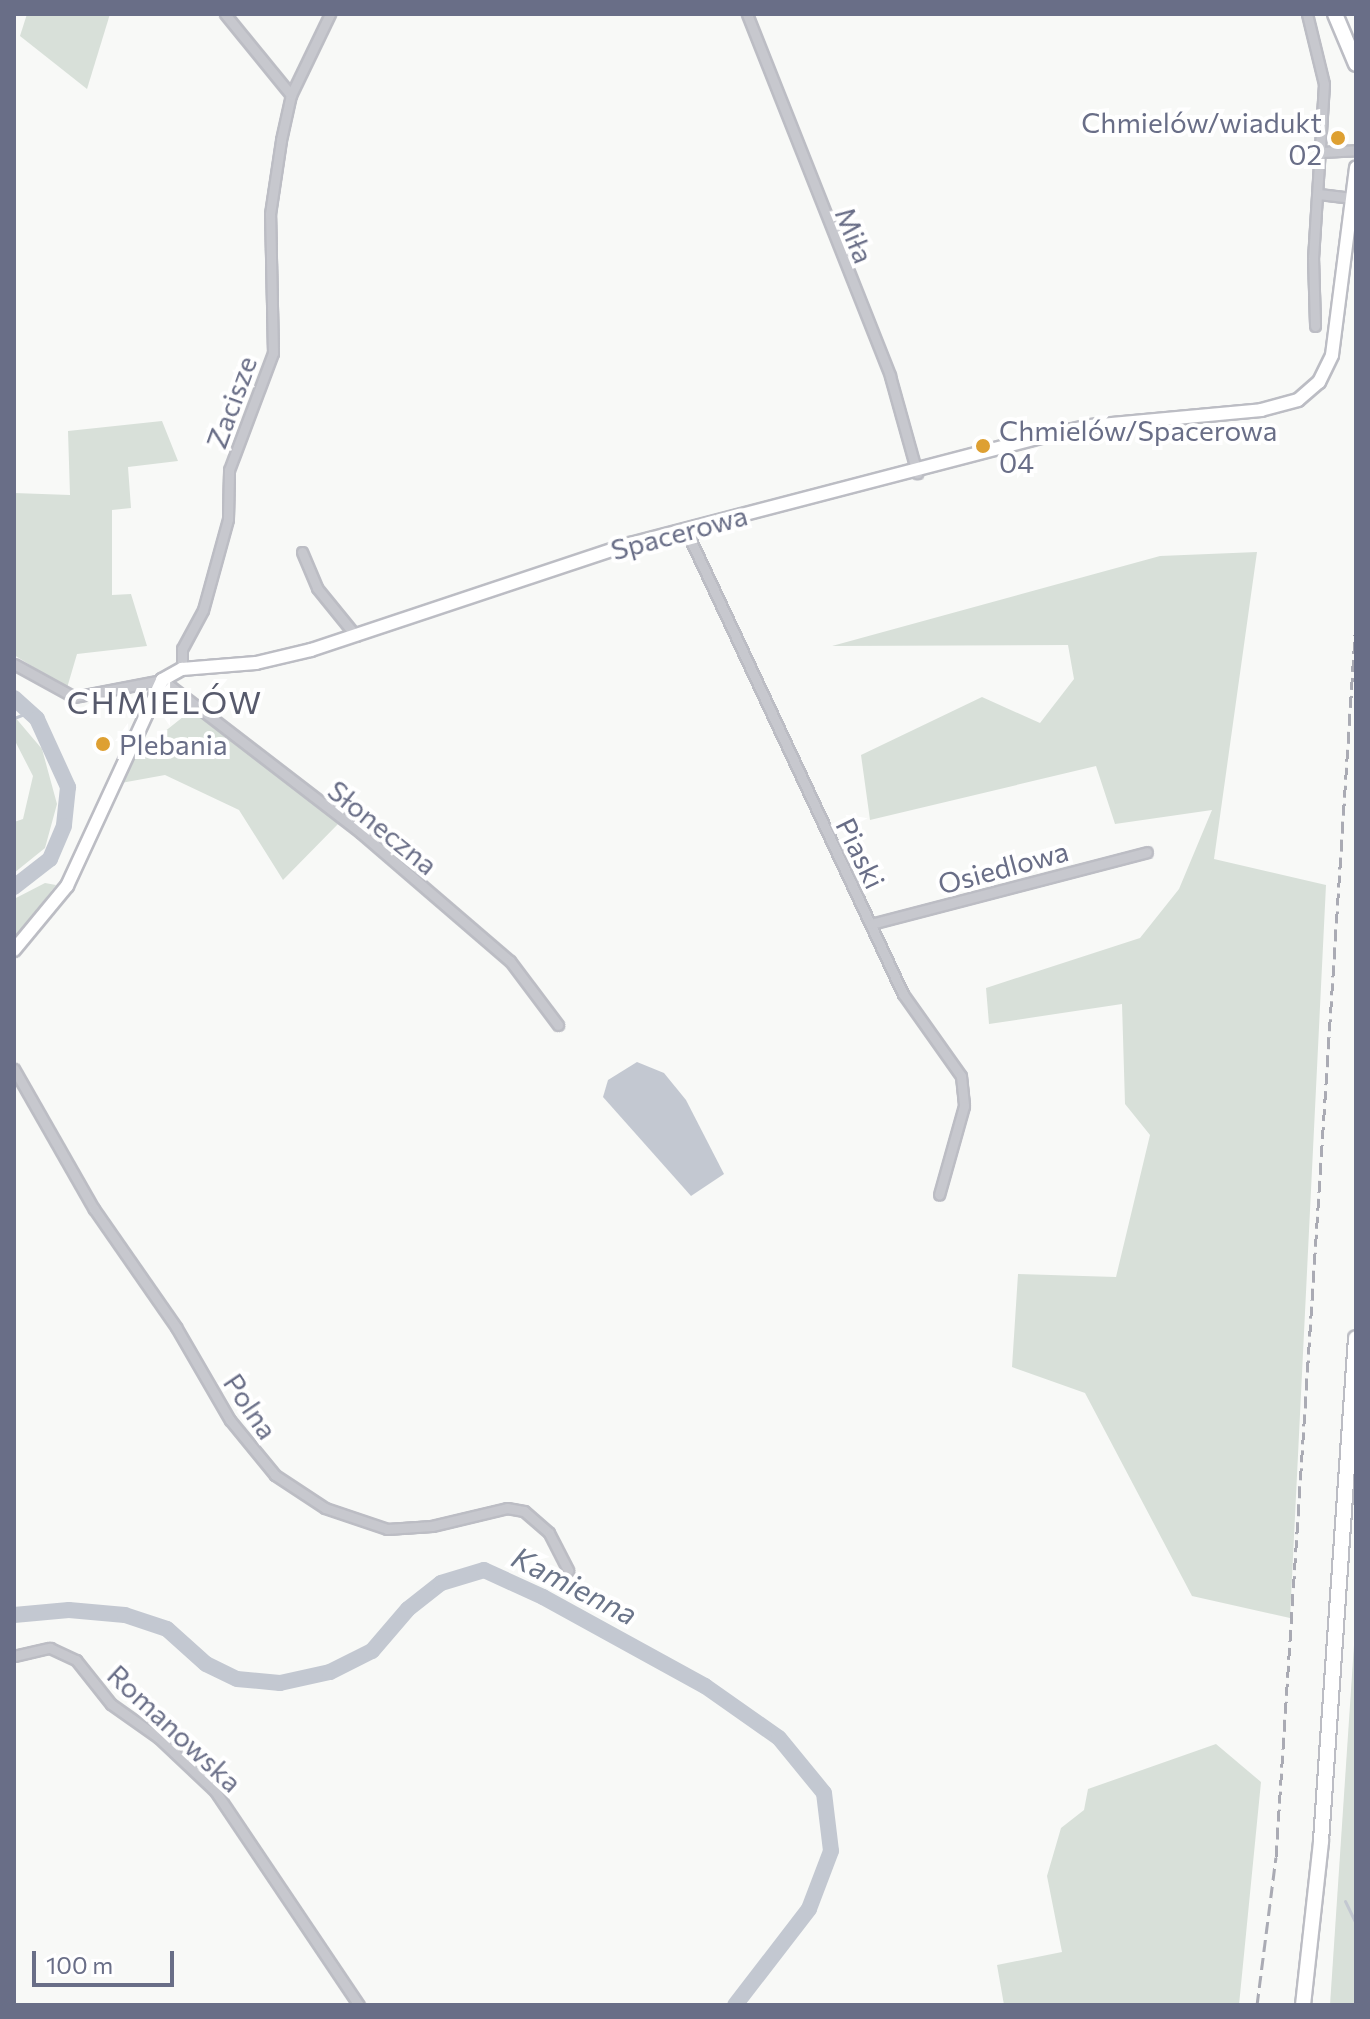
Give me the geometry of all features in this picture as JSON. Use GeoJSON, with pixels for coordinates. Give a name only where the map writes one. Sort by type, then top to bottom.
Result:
{"type":"FeatureCollection","features":[{"type":"Feature","properties":{"kind":"main road"},"geometry":{"type":"LineString","coordinates":[[1338,14],[1356,63]]}},
{"type":"Feature","properties":{"kind":"main road"},"geometry":{"type":"LineString","coordinates":[[1303,2005],[1322,1826],[1356,1338]]}},
{"type":"Feature","properties":{"kind":"street"},"geometry":{"type":"LineString","coordinates":[[225,14],[291,95]]}},
{"type":"Feature","properties":{"kind":"street","name":"Zacisze"},"geometry":{"type":"LineString","coordinates":[[182,669],[182,649],[203,610],[228,519],[229,470],[273,353],[270,214],[291,95],[330,14]]}},
{"type":"Feature","properties":{"kind":"street","name":"Miła"},"geometry":{"type":"LineString","coordinates":[[747,14],[890,376],[917,473]]}},
{"type":"Feature","properties":{"kind":"street"},"geometry":{"type":"LineString","coordinates":[[1307,14],[1322,69],[1319,194],[1313,257],[1315,326]]}},
{"type":"Feature","properties":{"kind":"street"},"geometry":{"type":"LineString","coordinates":[[1321,152],[1356,150]]}},
{"type":"Feature","properties":{"kind":"street","name":"Spacerowa"},"geometry":{"type":"LineString","coordinates":[[162,680],[182,669],[256,663],[356,636],[685,528],[917,473],[1090,426],[1261,410],[1298,400],[1319,382],[1332,355],[1356,168]]}},
{"type":"Feature","properties":{"kind":"street"},"geometry":{"type":"LineString","coordinates":[[1319,194],[1352,198]]}},
{"type":"Feature","properties":{"kind":"street","name":"Piaski"},"geometry":{"type":"LineString","coordinates":[[685,528],[903,994],[943,1047],[964,1089],[939,1195]]}},
{"type":"Feature","properties":{"kind":"street"},"geometry":{"type":"LineString","coordinates":[[302,552],[317,588],[356,636]]}},
{"type":"Feature","properties":{"kind":"street"},"geometry":{"type":"LineString","coordinates":[[14,664],[74,697],[162,680]]}},
{"type":"Feature","properties":{"kind":"street"},"geometry":{"type":"LineString","coordinates":[[14,950],[67,886],[162,680]]}},
{"type":"Feature","properties":{"kind":"street","name":"Słoneczna"},"geometry":{"type":"LineString","coordinates":[[162,680],[361,833],[510,961],[558,1025]]}},
{"type":"Feature","properties":{"kind":"street","name":"Osiedlowa"},"geometry":{"type":"LineString","coordinates":[[871,924],[1147,852]]}},
{"type":"Feature","properties":{"kind":"street","name":"Polna"},"geometry":{"type":"LineString","coordinates":[[14,1069],[94,1209],[176,1327],[230,1420],[275,1475],[325,1508],[387,1529],[432,1526],[507,1508],[524,1511],[549,1533],[568,1570]]}},
{"type":"Feature","properties":{"kind":"street","name":"Romanowska"},"geometry":{"type":"LineString","coordinates":[[14,1656],[50,1648],[76,1660],[111,1704],[159,1738],[215,1791],[359,2005]]}},
{"type":"Feature","properties":{"kind":"shaded area"},"geometry":{"type":"Polygon","coordinates":[[[27,14],[110,14],[87,89],[20,36],[27,14]]]}},
{"type":"Feature","properties":{"kind":"shaded area"},"geometry":{"type":"Polygon","coordinates":[[[162,421],[178,461],[128,467],[131,508],[112,510],[112,595],[131,594],[147,646],[77,654],[67,688],[14,655],[14,493],[70,495],[68,431],[162,421]]]}},
{"type":"Feature","properties":{"kind":"shaded area"},"geometry":{"type":"Polygon","coordinates":[[[1257,552],[1214,859],[1326,885],[1290,1618],[1192,1596],[1085,1393],[1012,1367],[1018,1274],[1116,1277],[1150,1135],[1125,1104],[1122,1004],[989,1024],[986,988],[1140,938],[1179,889],[1212,810],[1115,824],[1096,766],[870,820],[861,755],[982,697],[1040,723],[1074,679],[1068,645],[832,646],[1160,556],[1257,552]]]}},
{"type":"Feature","properties":{"kind":"shaded area"},"geometry":{"type":"Polygon","coordinates":[[[193,709],[339,823],[283,880],[239,810],[165,775],[121,783],[137,747],[154,740],[193,709]]]}},
{"type":"Feature","properties":{"kind":"shaded area"},"geometry":{"type":"Polygon","coordinates":[[[14,716],[42,749],[57,804],[45,848],[14,873],[14,822],[23,819],[33,776],[14,739],[14,716]]]}},
{"type":"Feature","properties":{"kind":"shaded area"},"geometry":{"type":"Polygon","coordinates":[[[45,883],[56,885],[14,939],[14,899],[45,883]]]}},
{"type":"Feature","properties":{"kind":"shaded area"},"geometry":{"type":"Polygon","coordinates":[[[637,1062],[664,1073],[686,1100],[724,1174],[691,1196],[603,1097],[608,1080],[637,1062]]]}},
{"type":"Feature","properties":{"kind":"shaded area"},"geometry":{"type":"Polygon","coordinates":[[[1356,1622],[1356,2005],[1330,2005],[1355,1630],[1356,1622]]]}},
{"type":"Feature","properties":{"kind":"shaded area"},"geometry":{"type":"Polygon","coordinates":[[[1216,1744],[1261,1782],[1239,2005],[1004,2005],[997,1965],[1062,1952],[1047,1876],[1061,1828],[1084,1810],[1088,1789],[1216,1744]]]}},
{"type":"Feature","properties":{"kind":"waterway","name":"Kamienna"},"geometry":{"type":"LineString","coordinates":[[14,698],[37,719],[68,787],[64,826],[50,859],[14,887]]}},
{"type":"Feature","properties":{"kind":"waterway"},"geometry":{"type":"LineString","coordinates":[[14,718],[30,712]]}},
{"type":"Feature","properties":{"kind":"waterway","name":"Kamienna"},"geometry":{"type":"LineString","coordinates":[[14,1615],[69,1610],[125,1615],[167,1629],[206,1664],[237,1679],[280,1683],[330,1672],[372,1651],[408,1609],[441,1583],[484,1570],[543,1597],[705,1686],[779,1738],[824,1793],[831,1851],[809,1909],[735,2005]]}},
{"type":"Feature","properties":{"kind":"waterway"},"geometry":{"type":"LineString","coordinates":[[1345,1901],[1356,1924]]}},
{"type":"Feature","properties":{"kind":"railway"},"geometry":{"type":"LineString","coordinates":[[1257,2005],[1276,1857],[1356,620]]}},
{"type":"Feature","properties":{"kind":"place","name":"Chmielów/wiadukt 02"},"geometry":{"type":"Point","coordinates":[1338,138]}},
{"type":"Feature","properties":{"kind":"place","name":"Chmielów/Spacerowa 04"},"geometry":{"type":"Point","coordinates":[983,446]}},
{"type":"Feature","properties":{"kind":"place","name":"Plebania"},"geometry":{"type":"Point","coordinates":[103,744]}},
{"type":"Feature","properties":{"kind":"district","name":"CHMIELÓW"},"geometry":{"type":"Point","coordinates":[165,701]}}]}
